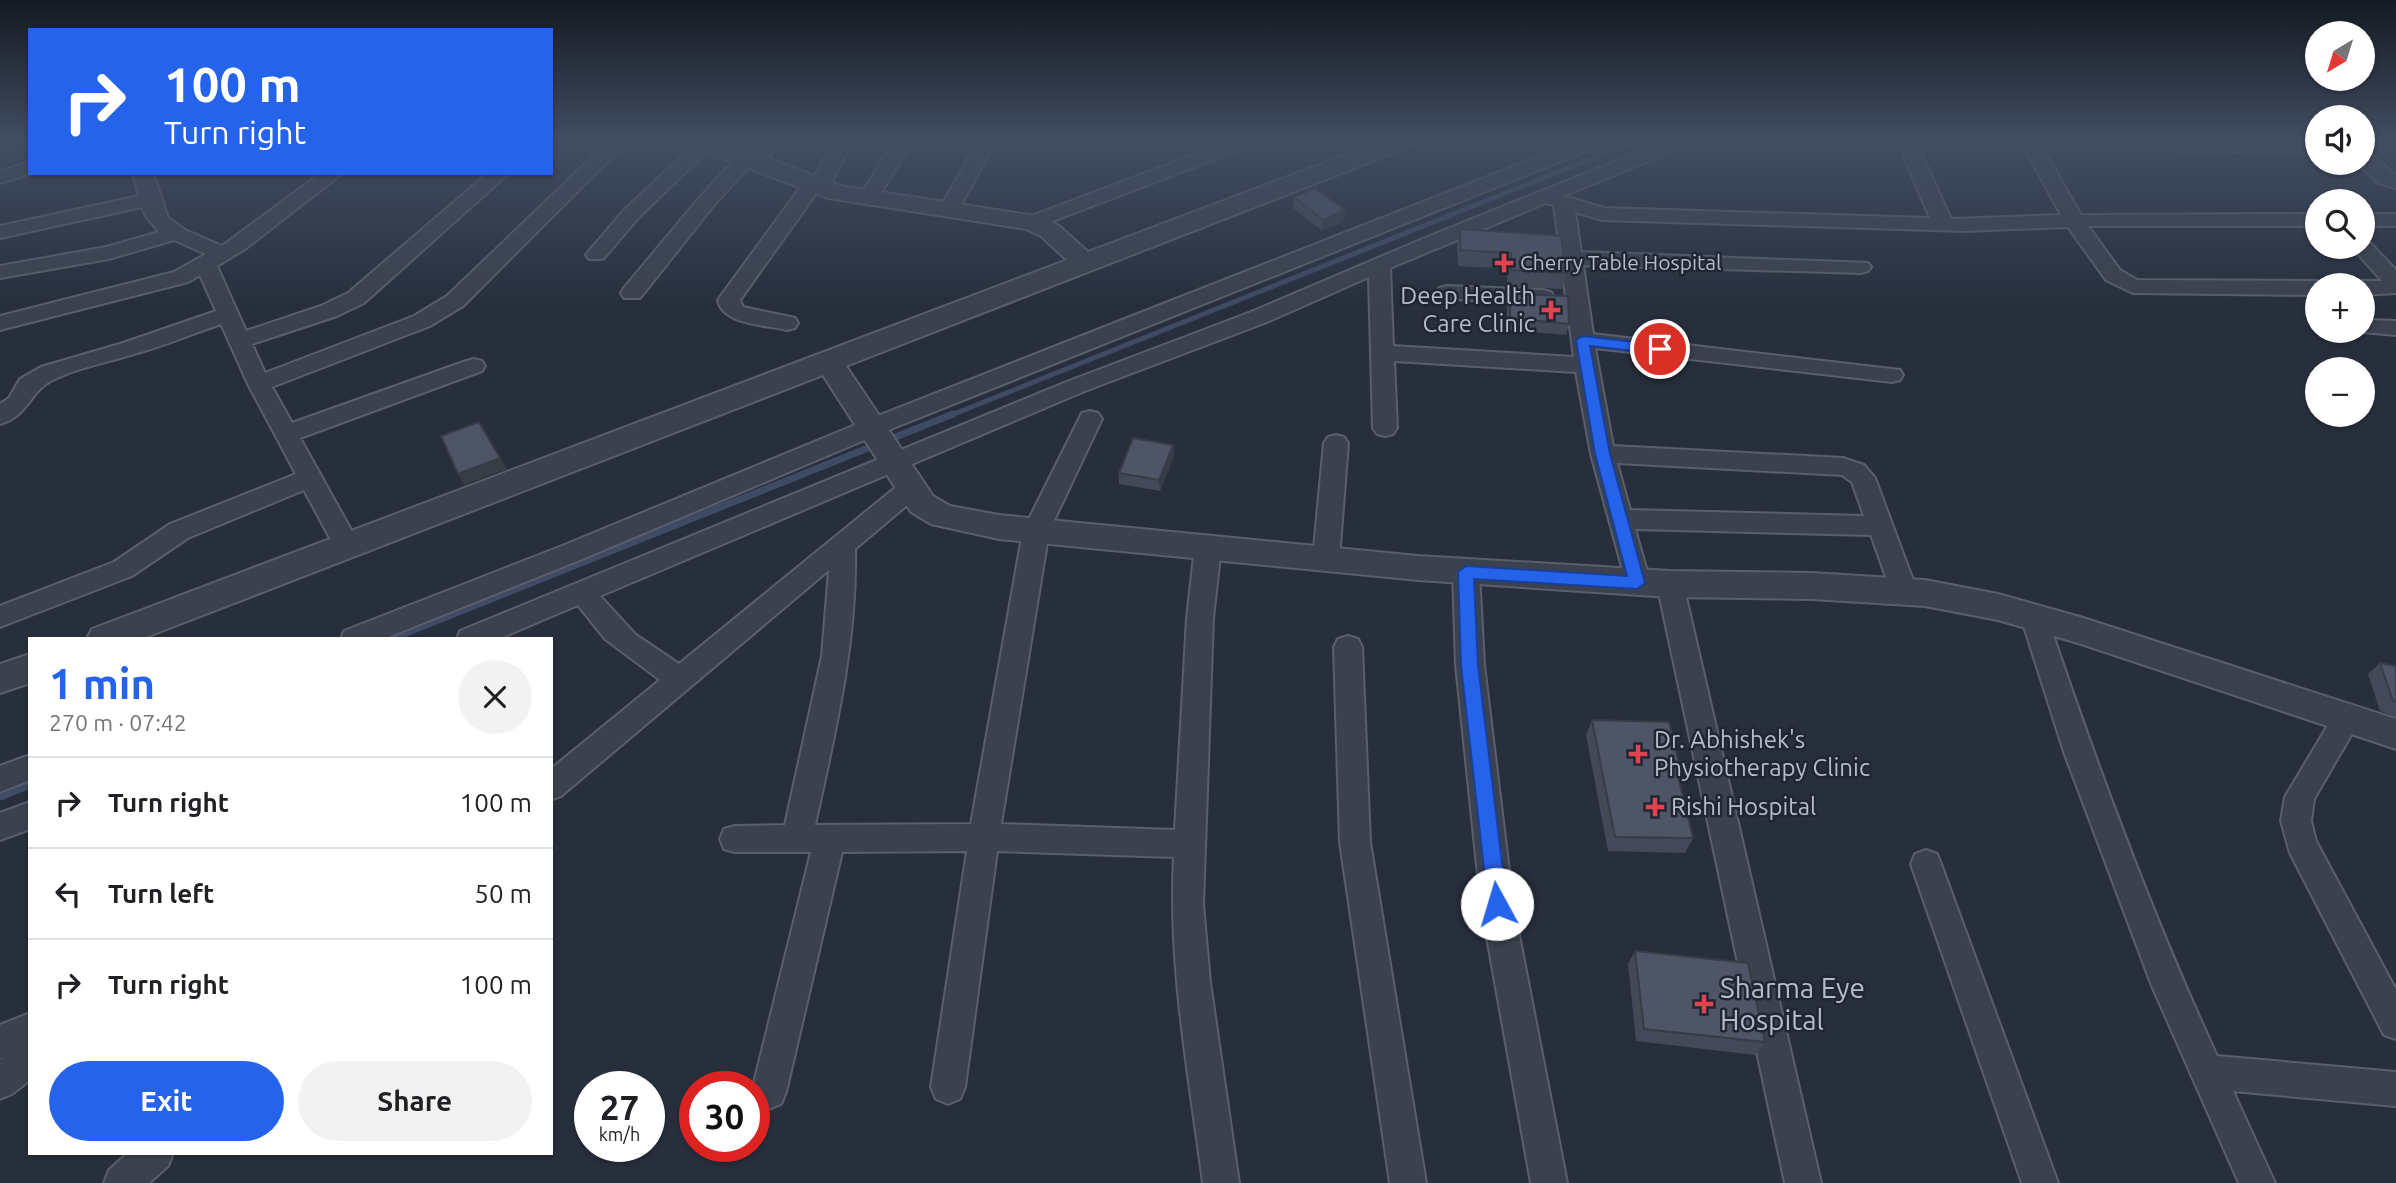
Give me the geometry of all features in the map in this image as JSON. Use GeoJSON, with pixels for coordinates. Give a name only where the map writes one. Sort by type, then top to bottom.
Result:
{"type":"FeatureCollection","features":[{"type":"Feature","properties":{"kind":"street"},"geometry":{"type":"LineString","coordinates":[[150,195],[159,222],[215,259],[228,314],[259,384],[347,546]]}},
{"type":"Feature","properties":{"kind":"street"},"geometry":{"type":"LineString","coordinates":[[0,323],[158,285],[215,259],[303,195]]}},
{"type":"Feature","properties":{"kind":"street"},"geometry":{"type":"LineString","coordinates":[[240,341],[329,311],[356,298],[474,195]]}},
{"type":"Feature","properties":{"kind":"street"},"geometry":{"type":"LineString","coordinates":[[259,384],[422,321],[455,301],[563,195]]}},
{"type":"Feature","properties":{"kind":"street"},"geometry":{"type":"LineString","coordinates":[[596,255],[650,195]]}},
{"type":"Feature","properties":{"kind":"street"},"geometry":{"type":"LineString","coordinates":[[632,293],[713,195]]}},
{"type":"Feature","properties":{"kind":"street"},"geometry":{"type":"LineString","coordinates":[[787,323],[736,312],[730,307],[729,300],[809,195]]}},
{"type":"Feature","properties":{"kind":"street"},"geometry":{"type":"LineString","coordinates":[[853,195],[1033,222],[1050,231],[1085,262]]}},
{"type":"Feature","properties":{"kind":"street"},"geometry":{"type":"LineString","coordinates":[[868,199],[870,195]]}},
{"type":"Feature","properties":{"kind":"street"},"geometry":{"type":"LineString","coordinates":[[949,210],[957,195]]}},
{"type":"Feature","properties":{"kind":"street"},"geometry":{"type":"LineString","coordinates":[[1033,222],[1103,195]]}},
{"type":"Feature","properties":{"kind":"street"},"geometry":{"type":"LineString","coordinates":[[109,637],[1261,195]]}},
{"type":"Feature","properties":{"kind":"street"},"geometry":{"type":"LineString","coordinates":[[475,637],[584,593],[888,452],[1472,195]]}},
{"type":"Feature","properties":{"kind":"street"},"geometry":{"type":"LineString","coordinates":[[359,637],[571,553],[888,452],[1077,386],[1259,317],[1379,265],[1566,195]]}},
{"type":"Feature","properties":{"kind":"street"},"geometry":{"type":"LineString","coordinates":[[1930,195],[1943,224]]}},
{"type":"Feature","properties":{"kind":"street"},"geometry":{"type":"LineString","coordinates":[[2060,195],[2074,221],[2113,275],[2133,286],[2305,288]]}},
{"type":"Feature","properties":{"kind":"street"},"geometry":{"type":"LineString","coordinates":[[0,232],[151,199]]}},
{"type":"Feature","properties":{"kind":"street"},"geometry":{"type":"LineString","coordinates":[[1556,200],[1602,214],[1943,224],[2305,220]]}},
{"type":"Feature","properties":{"kind":"street"},"geometry":{"type":"LineString","coordinates":[[1556,200],[1571,258],[1586,365],[1603,454],[1637,583]]}},
{"type":"Feature","properties":{"kind":"street"},"geometry":{"type":"LineString","coordinates":[[2375,220],[2396,220]]}},
{"type":"Feature","properties":{"kind":"street"},"geometry":{"type":"LineString","coordinates":[[0,272],[109,253],[177,233]]}},
{"type":"Feature","properties":{"kind":"street"},"geometry":{"type":"LineString","coordinates":[[1571,258],[1861,267]]}},
{"type":"Feature","properties":{"kind":"street"},"geometry":{"type":"LineString","coordinates":[[2374,259],[2392,278],[2393,285],[2389,288],[2375,288]]}},
{"type":"Feature","properties":{"kind":"street"},"geometry":{"type":"LineString","coordinates":[[1379,265],[1385,428]]}},
{"type":"Feature","properties":{"kind":"street"},"geometry":{"type":"LineString","coordinates":[[1447,293],[1577,299]]}},
{"type":"Feature","properties":{"kind":"street"},"geometry":{"type":"LineString","coordinates":[[0,416],[18,402],[28,384],[49,372],[131,348],[228,314]]}},
{"type":"Feature","properties":{"kind":"street"},"geometry":{"type":"LineString","coordinates":[[2375,327],[2396,328]]}},
{"type":"Feature","properties":{"kind":"street"},"geometry":{"type":"LineString","coordinates":[[1583,340],[1892,375]]}},
{"type":"Feature","properties":{"kind":"street"},"geometry":{"type":"LineString","coordinates":[[1382,353],[1586,365]]}},
{"type":"Feature","properties":{"kind":"street"},"geometry":{"type":"LineString","coordinates":[[829,362],[922,504],[942,516],[964,522],[1466,572],[1637,583],[1812,586],[1904,591],[1998,607],[2034,617],[2396,734]]}},
{"type":"Feature","properties":{"kind":"street"},"geometry":{"type":"LineString","coordinates":[[286,434],[474,366]]}},
{"type":"Feature","properties":{"kind":"street"},"geometry":{"type":"LineString","coordinates":[[948,1087],[984,837],[1036,531],[1090,419]]}},
{"type":"Feature","properties":{"kind":"street"},"geometry":{"type":"LineString","coordinates":[[1326,559],[1336,443]]}},
{"type":"Feature","properties":{"kind":"street"},"geometry":{"type":"LineString","coordinates":[[553,785],[842,545],[888,452]]}},
{"type":"Feature","properties":{"kind":"street"},"geometry":{"type":"LineString","coordinates":[[1603,454],[1843,467],[1855,471],[1863,478],[1904,591]]}},
{"type":"Feature","properties":{"kind":"street"},"geometry":{"type":"LineString","coordinates":[[0,617],[123,569],[179,531],[310,478]]}},
{"type":"Feature","properties":{"kind":"street"},"geometry":{"type":"LineString","coordinates":[[1620,520],[1880,526]]}},
{"type":"Feature","properties":{"kind":"street"},"geometry":{"type":"LineString","coordinates":[[797,838],[833,674],[844,576],[842,545]]}},
{"type":"Feature","properties":{"kind":"street"},"geometry":{"type":"LineString","coordinates":[[1208,547],[1200,618],[1187,905],[1221,1183]]}},
{"type":"Feature","properties":{"kind":"street"},"geometry":{"type":"LineString","coordinates":[[1466,572],[1470,665],[1497,904],[1549,1183]]}},
{"type":"Feature","properties":{"kind":"street"},"geometry":{"type":"LineString","coordinates":[[1670,584],[1780,1093],[1803,1183]]}},
{"type":"Feature","properties":{"kind":"street"},"geometry":{"type":"LineString","coordinates":[[584,593],[596,614],[617,635],[644,658],[681,679]]}},
{"type":"Feature","properties":{"kind":"street"},"geometry":{"type":"LineString","coordinates":[[2034,617],[2078,752],[2168,986],[2257,1183]]}},
{"type":"Feature","properties":{"kind":"street"},"geometry":{"type":"LineString","coordinates":[[1348,647],[1355,842],[1408,1183]]}},
{"type":"Feature","properties":{"kind":"street"},"geometry":{"type":"LineString","coordinates":[[0,679],[28,669]]}},
{"type":"Feature","properties":{"kind":"street"},"geometry":{"type":"LineString","coordinates":[[2347,718],[2300,797],[2296,821],[2301,843],[2396,1023]]}},
{"type":"Feature","properties":{"kind":"street"},"geometry":{"type":"LineString","coordinates":[[0,779],[28,768]]}},
{"type":"Feature","properties":{"kind":"street"},"geometry":{"type":"LineString","coordinates":[[0,827],[28,816]]}},
{"type":"Feature","properties":{"kind":"street"},"geometry":{"type":"LineString","coordinates":[[735,839],[984,837],[1191,844]]}},
{"type":"Feature","properties":{"kind":"street"},"geometry":{"type":"LineString","coordinates":[[770,1088],[830,838]]}},
{"type":"Feature","properties":{"kind":"street"},"geometry":{"type":"LineString","coordinates":[[1926,864],[2040,1183]]}},
{"type":"Feature","properties":{"kind":"street"},"geometry":{"type":"LineString","coordinates":[[0,1042],[28,1030]]}},
{"type":"Feature","properties":{"kind":"street"},"geometry":{"type":"LineString","coordinates":[[0,1083],[28,1060]]}},
{"type":"Feature","properties":{"kind":"street"},"geometry":{"type":"LineString","coordinates":[[2207,1072],[2396,1089]]}},
{"type":"Feature","properties":{"kind":"street"},"geometry":{"type":"LineString","coordinates":[[122,1183],[153,1155]]}},
{"type":"Feature","properties":{"kind":"building"},"geometry":{"type":"Polygon","coordinates":[[[1325,195],[1345,210],[1323,220],[1294,197],[1325,195]]]}},
{"type":"Feature","properties":{"kind":"building"},"geometry":{"type":"Polygon","coordinates":[[[1460,229],[1561,236],[1566,273],[1511,270],[1511,253],[1461,250],[1460,229]]]}},
{"type":"Feature","properties":{"kind":"building"},"geometry":{"type":"Polygon","coordinates":[[[1510,294],[1568,296],[1569,324],[1510,318],[1510,294]]]}},
{"type":"Feature","properties":{"kind":"building"},"geometry":{"type":"Polygon","coordinates":[[[479,422],[500,458],[458,474],[441,436],[479,422]]]}},
{"type":"Feature","properties":{"kind":"building"},"geometry":{"type":"Polygon","coordinates":[[[1133,438],[1173,445],[1159,480],[1119,473],[1133,438]]]}},
{"type":"Feature","properties":{"kind":"building"},"geometry":{"type":"Polygon","coordinates":[[[2380,663],[2396,666],[2396,702],[2393,701],[2380,663]]]}},
{"type":"Feature","properties":{"kind":"building"},"geometry":{"type":"Polygon","coordinates":[[[1592,720],[1669,722],[1681,772],[1677,772],[1693,838],[1615,837],[1592,720]]]}},
{"type":"Feature","properties":{"kind":"building"},"geometry":{"type":"Polygon","coordinates":[[[1635,951],[1748,963],[1765,1042],[1644,1029],[1635,951]]]}},
{"type":"Feature","properties":{"kind":"waterway"},"geometry":{"type":"LineString","coordinates":[[949,416],[1500,195]]}},
{"type":"Feature","properties":{"kind":"waterway"},"geometry":{"type":"LineString","coordinates":[[396,637],[953,414]]}},
{"type":"Feature","properties":{"kind":"waterway"},"geometry":{"type":"LineString","coordinates":[[0,796],[28,785]]}},
{"type":"Feature","properties":{"kind":"place","name":"Cherry Table Hospital"},"geometry":{"type":"Point","coordinates":[1504,263]}},
{"type":"Feature","properties":{"kind":"place","name":"Deep Health Care Clinic"},"geometry":{"type":"Point","coordinates":[1551,310]}},
{"type":"Feature","properties":{"kind":"place","name":"Dr. Abhishek's Physiotherapy Clinic"},"geometry":{"type":"Point","coordinates":[1638,754]}},
{"type":"Feature","properties":{"kind":"place","name":"Rishi Hospital"},"geometry":{"type":"Point","coordinates":[1655,807]}},
{"type":"Feature","properties":{"kind":"place","name":"Sharma Eye Hospital"},"geometry":{"type":"Point","coordinates":[1704,1004]}},
{"type":"Feature","properties":{"kind":"route"},"geometry":{"type":"LineString","coordinates":[[1497,904],[1470,665],[1466,572],[1637,583],[1603,454],[1583,340],[1660,349]]}}]}
